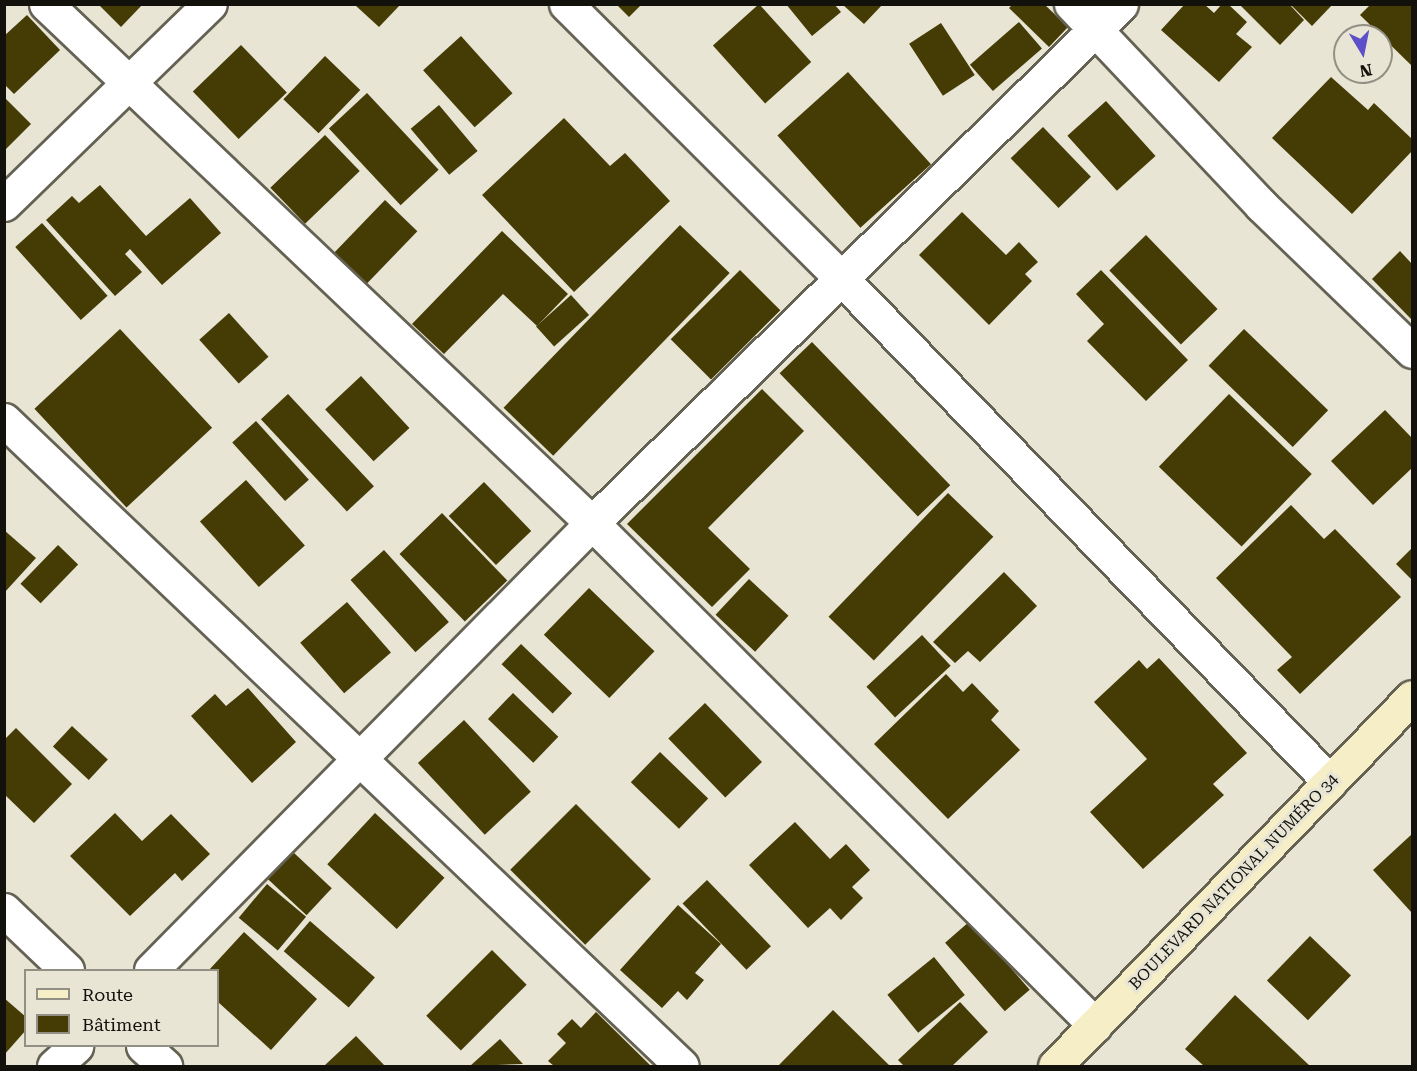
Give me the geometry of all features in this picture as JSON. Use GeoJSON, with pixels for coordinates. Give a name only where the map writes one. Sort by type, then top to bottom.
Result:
{"type":"FeatureCollection","features":[{"type":"Feature","properties":{"kind":"main road","name":"BOULEVARD NATIONAL NUMÉRO 34"},"geometry":{"type":"LineString","coordinates":[[1055,1066],[1413,697]]}},
{"type":"Feature","properties":{"kind":"street"},"geometry":{"type":"LineString","coordinates":[[46,4],[127,84],[592,523],[1095,1025]]}},
{"type":"Feature","properties":{"kind":"street"},"geometry":{"type":"LineString","coordinates":[[4,204],[210,4]]}},
{"type":"Feature","properties":{"kind":"street"},"geometry":{"type":"LineString","coordinates":[[566,4],[841,278],[1330,782]]}},
{"type":"Feature","properties":{"kind":"street"},"geometry":{"type":"LineString","coordinates":[[1071,4],[1261,205],[1413,351]]}},
{"type":"Feature","properties":{"kind":"street"},"geometry":{"type":"LineString","coordinates":[[152,969],[592,523],[1121,4]]}},
{"type":"Feature","properties":{"kind":"street"},"geometry":{"type":"LineString","coordinates":[[4,420],[682,1066]]}},
{"type":"Feature","properties":{"kind":"street"},"geometry":{"type":"LineString","coordinates":[[4,910],[66,969]]}},
{"type":"Feature","properties":{"kind":"street"},"geometry":{"type":"LineString","coordinates":[[54,1066],[75,1047]]}},
{"type":"Feature","properties":{"kind":"street"},"geometry":{"type":"LineString","coordinates":[[144,1047],[165,1066]]}},
{"type":"Feature","properties":{"kind":"building"},"geometry":{"type":"Polygon","coordinates":[[[98,4],[143,4],[121,27],[98,4]]]}},
{"type":"Feature","properties":{"kind":"building"},"geometry":{"type":"Polygon","coordinates":[[[616,4],[642,4],[629,17],[616,4]]]}},
{"type":"Feature","properties":{"kind":"building"},"geometry":{"type":"Polygon","coordinates":[[[759,4],[811,62],[765,103],[713,45],[759,4]]]}},
{"type":"Feature","properties":{"kind":"building"},"geometry":{"type":"Polygon","coordinates":[[[786,4],[834,4],[841,12],[812,36],[786,4]]]}},
{"type":"Feature","properties":{"kind":"building"},"geometry":{"type":"Polygon","coordinates":[[[842,4],[883,4],[864,24],[842,4]]]}},
{"type":"Feature","properties":{"kind":"building"},"geometry":{"type":"Polygon","coordinates":[[[1013,4],[1044,4],[1068,27],[1049,47],[1009,8],[1013,4]]]}},
{"type":"Feature","properties":{"kind":"building"},"geometry":{"type":"Polygon","coordinates":[[[1185,4],[1204,4],[1214,13],[1222,4],[1228,4],[1247,22],[1236,34],[1252,47],[1219,82],[1161,30],[1185,4]]]}},
{"type":"Feature","properties":{"kind":"building"},"geometry":{"type":"Polygon","coordinates":[[[1239,4],[1289,4],[1304,20],[1280,45],[1239,4]]]}},
{"type":"Feature","properties":{"kind":"building"},"geometry":{"type":"Polygon","coordinates":[[[1290,4],[1333,4],[1312,26],[1290,4]]]}},
{"type":"Feature","properties":{"kind":"building"},"geometry":{"type":"Polygon","coordinates":[[[1371,4],[1412,4],[1412,66],[1393,47],[1393,24],[1369,24],[1360,15],[1371,4]]]}},
{"type":"Feature","properties":{"kind":"building"},"geometry":{"type":"Polygon","coordinates":[[[355,5],[400,5],[379,27],[355,5]]]}},
{"type":"Feature","properties":{"kind":"building"},"geometry":{"type":"Polygon","coordinates":[[[27,15],[60,50],[14,94],[4,84],[4,36],[27,15]]]}},
{"type":"Feature","properties":{"kind":"building"},"geometry":{"type":"Polygon","coordinates":[[[1019,22],[1042,48],[993,91],[970,65],[1019,22]]]}},
{"type":"Feature","properties":{"kind":"building"},"geometry":{"type":"Polygon","coordinates":[[[941,23],[975,75],[943,96],[909,44],[941,23]]]}},
{"type":"Feature","properties":{"kind":"building"},"geometry":{"type":"Polygon","coordinates":[[[461,36],[513,93],[475,127],[423,70],[461,36]]]}},
{"type":"Feature","properties":{"kind":"building"},"geometry":{"type":"Polygon","coordinates":[[[241,45],[287,92],[239,139],[193,92],[241,45]]]}},
{"type":"Feature","properties":{"kind":"building"},"geometry":{"type":"Polygon","coordinates":[[[325,56],[360,90],[319,133],[283,99],[325,56]]]}},
{"type":"Feature","properties":{"kind":"building"},"geometry":{"type":"Polygon","coordinates":[[[848,72],[931,164],[860,228],[777,136],[848,72]]]}},
{"type":"Feature","properties":{"kind":"building"},"geometry":{"type":"Polygon","coordinates":[[[1331,77],[1333,84],[1339,84],[1368,110],[1374,103],[1412,139],[1412,151],[1352,214],[1272,138],[1331,77]]]}},
{"type":"Feature","properties":{"kind":"building"},"geometry":{"type":"Polygon","coordinates":[[[367,93],[439,170],[401,205],[329,128],[367,93]]]}},
{"type":"Feature","properties":{"kind":"building"},"geometry":{"type":"Polygon","coordinates":[[[4,97],[31,124],[4,151],[4,97]]]}},
{"type":"Feature","properties":{"kind":"building"},"geometry":{"type":"Polygon","coordinates":[[[1106,101],[1156,156],[1117,191],[1067,136],[1106,101]]]}},
{"type":"Feature","properties":{"kind":"building"},"geometry":{"type":"Polygon","coordinates":[[[439,105],[478,151],[449,175],[411,129],[439,105]]]}},
{"type":"Feature","properties":{"kind":"building"},"geometry":{"type":"Polygon","coordinates":[[[564,118],[610,166],[625,153],[670,201],[574,292],[482,195],[564,118]]]}},
{"type":"Feature","properties":{"kind":"building"},"geometry":{"type":"Polygon","coordinates":[[[1043,127],[1091,177],[1059,208],[1011,158],[1043,127]]]}},
{"type":"Feature","properties":{"kind":"building"},"geometry":{"type":"Polygon","coordinates":[[[325,135],[360,171],[305,224],[270,188],[325,135]]]}},
{"type":"Feature","properties":{"kind":"building"},"geometry":{"type":"Polygon","coordinates":[[[100,185],[146,236],[190,198],[221,233],[162,285],[130,249],[125,254],[142,272],[115,296],[46,220],[72,196],[79,203],[100,185]]]}},
{"type":"Feature","properties":{"kind":"building"},"geometry":{"type":"Polygon","coordinates":[[[385,200],[417,231],[365,286],[332,255],[385,200]]]}},
{"type":"Feature","properties":{"kind":"building"},"geometry":{"type":"Polygon","coordinates":[[[962,212],[1006,255],[1019,242],[1038,262],[1025,274],[1032,281],[989,325],[919,255],[962,212]]]}},
{"type":"Feature","properties":{"kind":"building"},"geometry":{"type":"Polygon","coordinates":[[[42,223],[108,296],[81,320],[15,247],[42,223]]]}},
{"type":"Feature","properties":{"kind":"building"},"geometry":{"type":"Polygon","coordinates":[[[680,225],[730,273],[553,456],[504,408],[680,225]]]}},
{"type":"Feature","properties":{"kind":"building"},"geometry":{"type":"Polygon","coordinates":[[[502,231],[568,294],[537,326],[503,294],[444,354],[412,324],[502,231]]]}},
{"type":"Feature","properties":{"kind":"building"},"geometry":{"type":"Polygon","coordinates":[[[1146,235],[1218,309],[1181,345],[1109,270],[1146,235]]]}},
{"type":"Feature","properties":{"kind":"building"},"geometry":{"type":"Polygon","coordinates":[[[1400,251],[1412,264],[1412,320],[1372,279],[1400,251]]]}},
{"type":"Feature","properties":{"kind":"building"},"geometry":{"type":"Polygon","coordinates":[[[740,270],[780,310],[711,380],[671,339],[740,270]]]}},
{"type":"Feature","properties":{"kind":"building"},"geometry":{"type":"Polygon","coordinates":[[[1101,270],[1188,360],[1146,401],[1087,341],[1104,324],[1076,294],[1101,270]]]}},
{"type":"Feature","properties":{"kind":"building"},"geometry":{"type":"Polygon","coordinates":[[[571,295],[589,315],[554,347],[536,326],[571,295]]]}},
{"type":"Feature","properties":{"kind":"building"},"geometry":{"type":"Polygon","coordinates":[[[229,313],[268,357],[239,384],[199,340],[229,313]]]}},
{"type":"Feature","properties":{"kind":"building"},"geometry":{"type":"Polygon","coordinates":[[[120,329],[212,428],[127,508],[34,409],[120,329]]]}},
{"type":"Feature","properties":{"kind":"building"},"geometry":{"type":"Polygon","coordinates":[[[1244,329],[1328,410],[1293,447],[1209,366],[1244,329]]]}},
{"type":"Feature","properties":{"kind":"building"},"geometry":{"type":"Polygon","coordinates":[[[812,342],[950,485],[918,516],[780,373],[812,342]]]}},
{"type":"Feature","properties":{"kind":"building"},"geometry":{"type":"Polygon","coordinates":[[[361,376],[409,428],[374,461],[325,409],[361,376]]]}},
{"type":"Feature","properties":{"kind":"building"},"geometry":{"type":"Polygon","coordinates":[[[762,389],[804,431],[708,528],[750,569],[712,607],[627,524],[762,389]]]}},
{"type":"Feature","properties":{"kind":"building"},"geometry":{"type":"Polygon","coordinates":[[[288,394],[374,486],[347,511],[261,419],[288,394]]]}},
{"type":"Feature","properties":{"kind":"building"},"geometry":{"type":"Polygon","coordinates":[[[1229,394],[1312,474],[1242,547],[1159,467],[1229,394]]]}},
{"type":"Feature","properties":{"kind":"building"},"geometry":{"type":"Polygon","coordinates":[[[1385,410],[1412,438],[1412,468],[1373,505],[1331,461],[1385,410]]]}},
{"type":"Feature","properties":{"kind":"building"},"geometry":{"type":"Polygon","coordinates":[[[256,421],[309,480],[285,501],[232,442],[256,421]]]}},
{"type":"Feature","properties":{"kind":"building"},"geometry":{"type":"Polygon","coordinates":[[[246,480],[305,545],[259,587],[200,521],[246,480]]]}},
{"type":"Feature","properties":{"kind":"building"},"geometry":{"type":"Polygon","coordinates":[[[484,482],[531,531],[496,565],[449,516],[484,482]]]}},
{"type":"Feature","properties":{"kind":"building"},"geometry":{"type":"Polygon","coordinates":[[[948,493],[993,537],[874,660],[829,617],[948,493]]]}},
{"type":"Feature","properties":{"kind":"building"},"geometry":{"type":"Polygon","coordinates":[[[1291,505],[1324,539],[1335,529],[1401,597],[1300,694],[1277,670],[1292,657],[1216,578],[1291,505]]]}},
{"type":"Feature","properties":{"kind":"building"},"geometry":{"type":"Polygon","coordinates":[[[442,513],[507,581],[465,622],[400,554],[442,513]]]}},
{"type":"Feature","properties":{"kind":"building"},"geometry":{"type":"Polygon","coordinates":[[[4,530],[36,558],[4,593],[4,530]]]}},
{"type":"Feature","properties":{"kind":"building"},"geometry":{"type":"Polygon","coordinates":[[[58,545],[78,564],[41,603],[20,584],[58,545]]]}},
{"type":"Feature","properties":{"kind":"building"},"geometry":{"type":"Polygon","coordinates":[[[1412,548],[1412,580],[1396,564],[1412,548]]]}},
{"type":"Feature","properties":{"kind":"building"},"geometry":{"type":"Polygon","coordinates":[[[384,550],[449,622],[415,652],[351,580],[384,550]]]}},
{"type":"Feature","properties":{"kind":"building"},"geometry":{"type":"Polygon","coordinates":[[[1004,572],[1037,606],[980,662],[968,651],[955,663],[933,642],[1004,572]]]}},
{"type":"Feature","properties":{"kind":"building"},"geometry":{"type":"Polygon","coordinates":[[[749,579],[788,616],[755,652],[716,615],[749,579]]]}},
{"type":"Feature","properties":{"kind":"building"},"geometry":{"type":"Polygon","coordinates":[[[589,588],[654,651],[609,698],[544,635],[589,588]]]}},
{"type":"Feature","properties":{"kind":"building"},"geometry":{"type":"Polygon","coordinates":[[[347,602],[391,653],[344,693],[300,643],[347,602]]]}},
{"type":"Feature","properties":{"kind":"building"},"geometry":{"type":"Polygon","coordinates":[[[922,635],[951,666],[895,718],[866,687],[922,635]]]}},
{"type":"Feature","properties":{"kind":"building"},"geometry":{"type":"Polygon","coordinates":[[[521,644],[572,693],[553,713],[502,664],[521,644]]]}},
{"type":"Feature","properties":{"kind":"building"},"geometry":{"type":"Polygon","coordinates":[[[1159,658],[1247,753],[1213,784],[1224,795],[1143,869],[1090,812],[1147,759],[1094,702],[1139,660],[1147,669],[1159,658]]]}},
{"type":"Feature","properties":{"kind":"building"},"geometry":{"type":"Polygon","coordinates":[[[946,674],[963,692],[972,683],[999,711],[991,720],[1020,750],[948,819],[874,744],[946,674]]]}},
{"type":"Feature","properties":{"kind":"building"},"geometry":{"type":"Polygon","coordinates":[[[248,688],[296,742],[252,783],[191,716],[215,694],[226,706],[248,688]]]}},
{"type":"Feature","properties":{"kind":"building"},"geometry":{"type":"Polygon","coordinates":[[[513,693],[558,737],[533,763],[488,719],[513,693]]]}},
{"type":"Feature","properties":{"kind":"building"},"geometry":{"type":"Polygon","coordinates":[[[705,703],[762,762],[725,797],[668,738],[705,703]]]}},
{"type":"Feature","properties":{"kind":"building"},"geometry":{"type":"Polygon","coordinates":[[[464,720],[531,792],[485,835],[418,763],[464,720]]]}},
{"type":"Feature","properties":{"kind":"building"},"geometry":{"type":"Polygon","coordinates":[[[72,726],[108,759],[89,780],[53,746],[72,726]]]}},
{"type":"Feature","properties":{"kind":"building"},"geometry":{"type":"Polygon","coordinates":[[[16,728],[72,784],[34,823],[4,794],[4,740],[16,728]]]}},
{"type":"Feature","properties":{"kind":"building"},"geometry":{"type":"Polygon","coordinates":[[[660,752],[708,799],[679,829],[631,782],[660,752]]]}},
{"type":"Feature","properties":{"kind":"building"},"geometry":{"type":"Polygon","coordinates":[[[576,804],[651,879],[585,945],[510,870],[576,804]]]}},
{"type":"Feature","properties":{"kind":"building"},"geometry":{"type":"Polygon","coordinates":[[[115,813],[142,841],[171,814],[210,854],[182,881],[175,873],[130,916],[70,856],[115,813]]]}},
{"type":"Feature","properties":{"kind":"building"},"geometry":{"type":"Polygon","coordinates":[[[375,813],[444,878],[397,929],[327,864],[375,813]]]}},
{"type":"Feature","properties":{"kind":"building"},"geometry":{"type":"Polygon","coordinates":[[[795,822],[830,859],[846,844],[870,870],[852,887],[863,898],[841,920],[830,908],[808,928],[749,865],[795,822]]]}},
{"type":"Feature","properties":{"kind":"building"},"geometry":{"type":"Polygon","coordinates":[[[1412,834],[1412,913],[1373,870],[1412,834]]]}},
{"type":"Feature","properties":{"kind":"building"},"geometry":{"type":"Polygon","coordinates":[[[293,852],[332,888],[307,915],[268,879],[293,852]]]}},
{"type":"Feature","properties":{"kind":"building"},"geometry":{"type":"Polygon","coordinates":[[[707,880],[771,946],[746,970],[683,904],[707,880]]]}},
{"type":"Feature","properties":{"kind":"building"},"geometry":{"type":"Polygon","coordinates":[[[267,884],[306,917],[278,950],[239,918],[267,884]]]}},
{"type":"Feature","properties":{"kind":"building"},"geometry":{"type":"Polygon","coordinates":[[[678,905],[721,944],[695,973],[704,980],[687,1000],[678,991],[662,1008],[620,970],[678,905]]]}},
{"type":"Feature","properties":{"kind":"building"},"geometry":{"type":"Polygon","coordinates":[[[310,921],[375,977],[349,1008],[284,951],[310,921]]]}},
{"type":"Feature","properties":{"kind":"building"},"geometry":{"type":"Polygon","coordinates":[[[970,921],[1030,990],[1005,1011],[945,943],[970,921]]]}},
{"type":"Feature","properties":{"kind":"building"},"geometry":{"type":"Polygon","coordinates":[[[244,932],[317,999],[271,1050],[219,1003],[219,969],[210,969],[244,932]]]}},
{"type":"Feature","properties":{"kind":"building"},"geometry":{"type":"Polygon","coordinates":[[[1310,936],[1351,976],[1308,1020],[1267,981],[1310,936]]]}},
{"type":"Feature","properties":{"kind":"building"},"geometry":{"type":"Polygon","coordinates":[[[492,950],[527,985],[461,1050],[426,1016],[492,950]]]}},
{"type":"Feature","properties":{"kind":"building"},"geometry":{"type":"Polygon","coordinates":[[[934,957],[965,995],[918,1033],[887,995],[934,957]]]}},
{"type":"Feature","properties":{"kind":"building"},"geometry":{"type":"Polygon","coordinates":[[[1235,995],[1310,1066],[1204,1066],[1185,1049],[1235,995]]]}},
{"type":"Feature","properties":{"kind":"building"},"geometry":{"type":"Polygon","coordinates":[[[4,998],[24,1015],[24,1032],[4,1055],[4,998]]]}},
{"type":"Feature","properties":{"kind":"building"},"geometry":{"type":"Polygon","coordinates":[[[960,1002],[988,1032],[952,1066],[904,1066],[898,1060],[960,1002]]]}},
{"type":"Feature","properties":{"kind":"building"},"geometry":{"type":"Polygon","coordinates":[[[833,1010],[890,1066],[778,1066],[833,1010]]]}},
{"type":"Feature","properties":{"kind":"building"},"geometry":{"type":"Polygon","coordinates":[[[596,1012],[651,1066],[554,1066],[548,1061],[566,1043],[557,1034],[572,1019],[581,1028],[596,1012]]]}},
{"type":"Feature","properties":{"kind":"building"},"geometry":{"type":"Polygon","coordinates":[[[356,1036],[385,1066],[324,1066],[356,1036]]]}},
{"type":"Feature","properties":{"kind":"building"},"geometry":{"type":"Polygon","coordinates":[[[500,1039],[523,1064],[470,1066],[500,1039]]]}}]}
